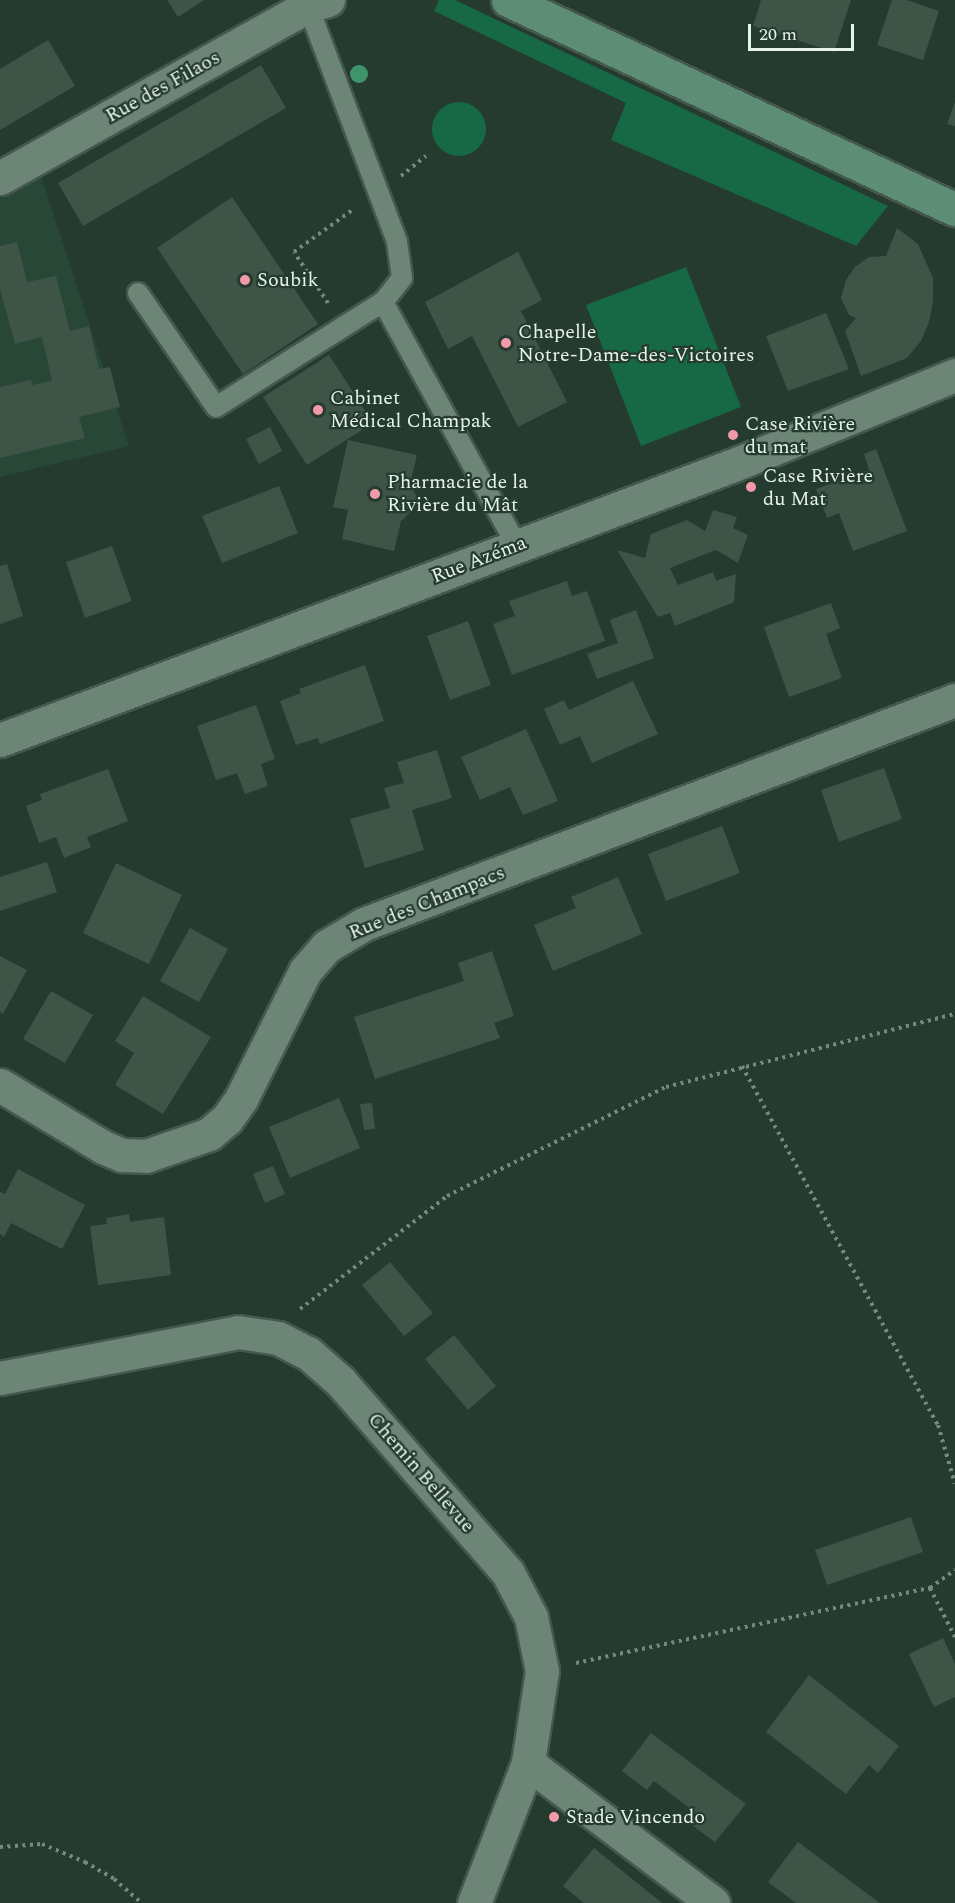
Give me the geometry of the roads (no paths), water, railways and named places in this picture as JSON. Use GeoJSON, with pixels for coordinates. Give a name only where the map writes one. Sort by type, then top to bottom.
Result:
{"type":"FeatureCollection","features":[{"type":"Feature","properties":{"kind":"main road"},"geometry":{"type":"LineString","coordinates":[[508,0],[955,209]]}},
{"type":"Feature","properties":{"kind":"street","name":"Rue des Filaos"},"geometry":{"type":"LineString","coordinates":[[0,178],[318,3]]}},
{"type":"Feature","properties":{"kind":"street","name":"Rue Azéma"},"geometry":{"type":"LineString","coordinates":[[0,740],[755,456],[955,375]]}},
{"type":"Feature","properties":{"kind":"street","name":"Rue des Champacs"},"geometry":{"type":"LineString","coordinates":[[0,1085],[103,1147],[122,1155],[146,1156],[209,1134],[227,1119],[241,1099],[305,971],[327,946],[364,924],[955,700]]}},
{"type":"Feature","properties":{"kind":"street","name":"Chemin Bellevue"},"geometry":{"type":"LineString","coordinates":[[0,1378],[238,1332],[278,1338],[308,1353],[340,1380],[508,1573],[531,1617],[542,1671],[528,1763],[482,1899]]}},
{"type":"Feature","properties":{"kind":"street"},"geometry":{"type":"LineString","coordinates":[[528,1763],[713,1903]]}},
{"type":"Feature","properties":{"kind":"lane"},"geometry":{"type":"LineString","coordinates":[[138,293],[216,407],[383,302],[402,278],[402,264],[397,242],[318,3]]}},
{"type":"Feature","properties":{"kind":"lane"},"geometry":{"type":"LineString","coordinates":[[383,302],[517,546]]}},
{"type":"Feature","properties":{"kind":"place","name":"Soubik"},"geometry":{"type":"Point","coordinates":[245,280]}},
{"type":"Feature","properties":{"kind":"place","name":"Chapelle Notre-Dame-des-Victoires"},"geometry":{"type":"Point","coordinates":[506,343]}},
{"type":"Feature","properties":{"kind":"place","name":"Cabinet Médical Champak"},"geometry":{"type":"Point","coordinates":[318,410]}},
{"type":"Feature","properties":{"kind":"place","name":"Case Rivière du mat"},"geometry":{"type":"Point","coordinates":[733,435]}},
{"type":"Feature","properties":{"kind":"place","name":"Case Rivière du Mat"},"geometry":{"type":"Point","coordinates":[751,487]}},
{"type":"Feature","properties":{"kind":"place","name":"Pharmacie de la Rivière du Mât"},"geometry":{"type":"Point","coordinates":[375,494]}},
{"type":"Feature","properties":{"kind":"place","name":"Stade Vincendo"},"geometry":{"type":"Point","coordinates":[554,1817]}}]}
